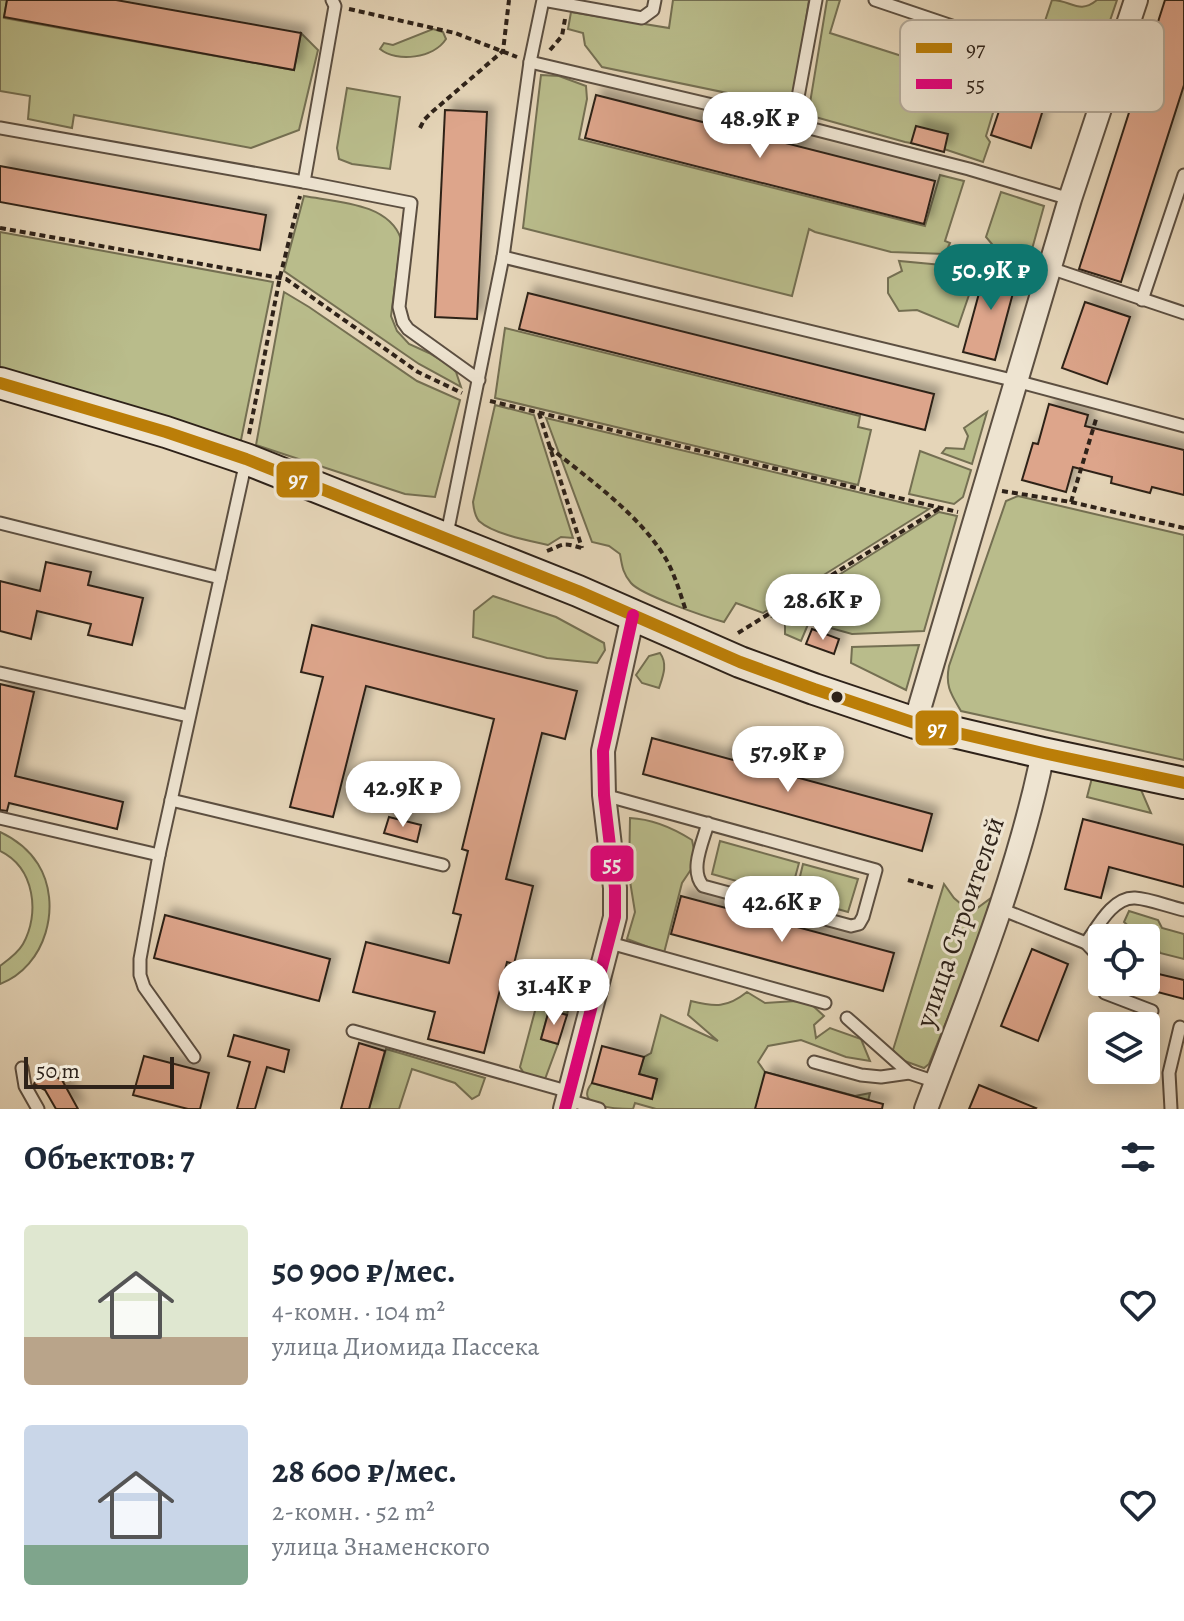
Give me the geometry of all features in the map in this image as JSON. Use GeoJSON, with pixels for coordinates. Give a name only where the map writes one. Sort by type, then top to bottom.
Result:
{"type":"FeatureCollection","features":[{"type":"Feature","properties":{"kind":"main road"},"geometry":{"type":"LineString","coordinates":[[0,383],[166,432],[247,449],[446,539],[578,591],[740,662],[814,689],[915,723],[1184,783]]}},
{"type":"Feature","properties":{"kind":"street"},"geometry":{"type":"LineString","coordinates":[[1129,20],[1136,0]]}},
{"type":"Feature","properties":{"kind":"street"},"geometry":{"type":"LineString","coordinates":[[915,723],[1070,199],[1099,112]]}},
{"type":"Feature","properties":{"kind":"street"},"geometry":{"type":"LineString","coordinates":[[568,1100],[610,943],[616,902],[604,795],[603,751],[633,615]]}},
{"type":"Feature","properties":{"kind":"street","name":"улица Строителей"},"geometry":{"type":"LineString","coordinates":[[926,1109],[1001,909],[1030,814],[1043,753]]}},
{"type":"Feature","properties":{"kind":"lane"},"geometry":{"type":"LineString","coordinates":[[446,539],[503,257],[530,62],[543,0],[642,18],[653,10],[655,0]]}},
{"type":"Feature","properties":{"kind":"lane"},"geometry":{"type":"LineString","coordinates":[[530,62],[793,124],[816,0]]}},
{"type":"Feature","properties":{"kind":"lane"},"geometry":{"type":"LineString","coordinates":[[875,0],[934,20]]}},
{"type":"Feature","properties":{"kind":"lane"},"geometry":{"type":"LineString","coordinates":[[304,182],[333,3]]}},
{"type":"Feature","properties":{"kind":"lane"},"geometry":{"type":"LineString","coordinates":[[0,128],[411,203],[399,307],[403,322],[408,329],[479,380]]}},
{"type":"Feature","properties":{"kind":"lane"},"geometry":{"type":"LineString","coordinates":[[813,129],[969,169],[1070,199]]}},
{"type":"Feature","properties":{"kind":"lane"},"geometry":{"type":"LineString","coordinates":[[1142,300],[1184,175]]}},
{"type":"Feature","properties":{"kind":"lane"},"geometry":{"type":"LineString","coordinates":[[503,257],[1016,381],[1184,426]]}},
{"type":"Feature","properties":{"kind":"lane"},"geometry":{"type":"LineString","coordinates":[[1050,268],[1184,313]]}},
{"type":"Feature","properties":{"kind":"lane"},"geometry":{"type":"LineString","coordinates":[[194,1057],[144,987],[140,959],[188,716],[247,449]]}},
{"type":"Feature","properties":{"kind":"lane"},"geometry":{"type":"LineString","coordinates":[[0,523],[220,578]]}},
{"type":"Feature","properties":{"kind":"lane"},"geometry":{"type":"LineString","coordinates":[[0,673],[188,716]]}},
{"type":"Feature","properties":{"kind":"lane"},"geometry":{"type":"LineString","coordinates":[[604,795],[708,823],[876,870],[859,924],[851,926],[703,886],[697,879],[696,870],[708,823]]}},
{"type":"Feature","properties":{"kind":"lane"},"geometry":{"type":"LineString","coordinates":[[171,800],[443,865]]}},
{"type":"Feature","properties":{"kind":"lane"},"geometry":{"type":"LineString","coordinates":[[0,818],[159,855]]}},
{"type":"Feature","properties":{"kind":"lane"},"geometry":{"type":"LineString","coordinates":[[1001,909],[1086,943],[1118,903],[1133,897],[1184,910]]}},
{"type":"Feature","properties":{"kind":"lane"},"geometry":{"type":"LineString","coordinates":[[610,943],[825,1003]]}},
{"type":"Feature","properties":{"kind":"lane"},"geometry":{"type":"LineString","coordinates":[[1113,996],[1152,1011]]}},
{"type":"Feature","properties":{"kind":"lane"},"geometry":{"type":"LineString","coordinates":[[847,1018],[909,1073],[936,1082]]}},
{"type":"Feature","properties":{"kind":"lane"},"geometry":{"type":"LineString","coordinates":[[1171,1109],[1169,1073],[1180,1027]]}},
{"type":"Feature","properties":{"kind":"lane"},"geometry":{"type":"LineString","coordinates":[[353,1031],[599,1109]]}},
{"type":"Feature","properties":{"kind":"lane"},"geometry":{"type":"LineString","coordinates":[[814,1062],[861,1075],[881,1077],[909,1073]]}},
{"type":"Feature","properties":{"kind":"lane"},"geometry":{"type":"LineString","coordinates":[[22,1068],[25,1086],[38,1109]]}},
{"type":"Feature","properties":{"kind":"path"},"geometry":{"type":"LineString","coordinates":[[420,128],[432,112],[503,51],[509,0]]}},
{"type":"Feature","properties":{"kind":"path"},"geometry":{"type":"LineString","coordinates":[[333,3],[455,33],[530,62]]}},
{"type":"Feature","properties":{"kind":"path"},"geometry":{"type":"LineString","coordinates":[[247,449],[280,277],[304,182]]}},
{"type":"Feature","properties":{"kind":"path"},"geometry":{"type":"LineString","coordinates":[[0,228],[280,277],[293,283],[418,372],[464,393]]}},
{"type":"Feature","properties":{"kind":"path"},"geometry":{"type":"LineString","coordinates":[[490,401],[964,513]]}},
{"type":"Feature","properties":{"kind":"path"},"geometry":{"type":"LineString","coordinates":[[1071,502],[1101,404]]}},
{"type":"Feature","properties":{"kind":"path"},"geometry":{"type":"LineString","coordinates":[[539,413],[582,548],[566,543],[546,551]]}},
{"type":"Feature","properties":{"kind":"path"},"geometry":{"type":"LineString","coordinates":[[549,447],[637,522],[656,544],[673,573],[688,615]]}},
{"type":"Feature","properties":{"kind":"path"},"geometry":{"type":"LineString","coordinates":[[997,493],[1009,490],[1184,528]]}},
{"type":"Feature","properties":{"kind":"path"},"geometry":{"type":"LineString","coordinates":[[737,634],[940,508]]}},
{"type":"Feature","properties":{"kind":"path"},"geometry":{"type":"LineString","coordinates":[[908,880],[935,888]]}},
{"type":"Feature","properties":{"kind":"green space"},"geometry":{"type":"Polygon","coordinates":[[[0,0],[7,0],[4,18],[294,70],[301,33],[318,50],[299,130],[251,148],[74,115],[72,128],[28,119],[30,96],[0,91],[0,0]]]}},
{"type":"Feature","properties":{"kind":"green space"},"geometry":{"type":"Polygon","coordinates":[[[673,0],[809,0],[794,97],[785,105],[602,67],[585,45],[583,33],[568,29],[571,12],[669,28],[673,0]]]}},
{"type":"Feature","properties":{"kind":"green space"},"geometry":{"type":"Polygon","coordinates":[[[827,0],[840,0],[830,33],[900,55],[900,112],[993,112],[986,136],[990,142],[983,162],[944,149],[905,142],[808,115],[827,0]]]}},
{"type":"Feature","properties":{"kind":"green space"},"geometry":{"type":"Polygon","coordinates":[[[1052,0],[1080,7],[1097,0],[1117,0],[1110,20],[1045,20],[1052,0]]]}},
{"type":"Feature","properties":{"kind":"green space"},"geometry":{"type":"Polygon","coordinates":[[[433,29],[443,32],[446,39],[433,51],[405,57],[380,49],[384,43],[393,45],[433,29]]]}},
{"type":"Feature","properties":{"kind":"green space"},"geometry":{"type":"Polygon","coordinates":[[[541,75],[559,76],[586,86],[587,99],[579,139],[925,226],[940,175],[964,181],[945,241],[950,243],[945,254],[891,252],[809,229],[792,296],[523,228],[541,75]]]}},
{"type":"Feature","properties":{"kind":"green space"},"geometry":{"type":"Polygon","coordinates":[[[347,88],[400,97],[390,169],[352,164],[339,159],[337,148],[347,88]]]}},
{"type":"Feature","properties":{"kind":"green space"},"geometry":{"type":"Polygon","coordinates":[[[1001,192],[1044,206],[1029,260],[996,249],[986,237],[1001,192]]]}},
{"type":"Feature","properties":{"kind":"green space"},"geometry":{"type":"Polygon","coordinates":[[[304,196],[360,206],[374,211],[395,227],[401,239],[391,316],[397,331],[409,344],[449,365],[456,372],[461,387],[419,364],[284,271],[304,196]]]}},
{"type":"Feature","properties":{"kind":"green space"},"geometry":{"type":"Polygon","coordinates":[[[0,232],[273,282],[240,445],[0,369],[0,232]]]}},
{"type":"Feature","properties":{"kind":"green space"},"geometry":{"type":"Polygon","coordinates":[[[962,255],[981,260],[958,327],[917,310],[899,311],[888,293],[888,278],[902,271],[899,261],[942,265],[951,257],[962,255]]]}},
{"type":"Feature","properties":{"kind":"green space"},"geometry":{"type":"Polygon","coordinates":[[[284,292],[417,381],[460,400],[435,497],[405,494],[256,445],[284,292]]]}},
{"type":"Feature","properties":{"kind":"green space"},"geometry":{"type":"Polygon","coordinates":[[[505,328],[860,416],[858,427],[871,430],[858,485],[495,398],[505,328]]]}},
{"type":"Feature","properties":{"kind":"green space"},"geometry":{"type":"Polygon","coordinates":[[[495,405],[534,415],[573,538],[561,537],[548,545],[502,533],[477,519],[473,502],[495,405]]]}},
{"type":"Feature","properties":{"kind":"green space"},"geometry":{"type":"Polygon","coordinates":[[[987,412],[972,464],[942,453],[946,448],[964,449],[968,436],[964,428],[987,412]]]}},
{"type":"Feature","properties":{"kind":"green space"},"geometry":{"type":"Polygon","coordinates":[[[546,418],[929,509],[763,613],[736,603],[724,622],[637,588],[626,576],[620,554],[609,546],[592,542],[546,418]]]}},
{"type":"Feature","properties":{"kind":"green space"},"geometry":{"type":"Polygon","coordinates":[[[920,451],[971,470],[963,497],[954,504],[909,494],[920,451]]]}},
{"type":"Feature","properties":{"kind":"green space"},"geometry":{"type":"Polygon","coordinates":[[[1018,496],[1184,535],[1184,760],[961,711],[950,690],[949,666],[1006,501],[1018,496]]]}},
{"type":"Feature","properties":{"kind":"green space"},"geometry":{"type":"Polygon","coordinates":[[[939,512],[957,516],[924,631],[852,634],[809,622],[801,641],[785,634],[785,622],[772,617],[939,512]]]}},
{"type":"Feature","properties":{"kind":"green space"},"geometry":{"type":"Polygon","coordinates":[[[493,596],[556,617],[604,643],[605,650],[597,663],[547,658],[473,637],[474,611],[493,596]]]}},
{"type":"Feature","properties":{"kind":"green space"},"geometry":{"type":"Polygon","coordinates":[[[919,645],[906,690],[851,663],[852,647],[919,645]]]}},
{"type":"Feature","properties":{"kind":"green space"},"geometry":{"type":"Polygon","coordinates":[[[660,653],[664,666],[659,688],[642,683],[636,675],[649,656],[660,653]]]}},
{"type":"Feature","properties":{"kind":"green space"},"geometry":{"type":"Polygon","coordinates":[[[1093,774],[1139,785],[1151,813],[1087,797],[1093,774]]]}},
{"type":"Feature","properties":{"kind":"green space"},"geometry":{"type":"Polygon","coordinates":[[[630,818],[662,825],[692,840],[692,868],[682,883],[664,953],[627,939],[635,912],[629,875],[630,818]]]}},
{"type":"Feature","properties":{"kind":"green space"},"geometry":{"type":"Polygon","coordinates":[[[0,832],[21,845],[38,864],[49,897],[49,915],[46,933],[29,964],[16,976],[0,984],[0,966],[23,944],[32,919],[32,906],[31,893],[21,868],[0,851],[0,832]]]}},
{"type":"Feature","properties":{"kind":"green space"},"geometry":{"type":"Polygon","coordinates":[[[720,841],[799,863],[790,896],[712,874],[720,841]]]}},
{"type":"Feature","properties":{"kind":"green space"},"geometry":{"type":"Polygon","coordinates":[[[803,864],[858,879],[848,912],[795,897],[803,864]]]}},
{"type":"Feature","properties":{"kind":"green space"},"geometry":{"type":"Polygon","coordinates":[[[944,884],[969,911],[995,895],[966,980],[962,983],[929,1064],[924,1068],[899,1059],[893,1050],[944,884]]]}},
{"type":"Feature","properties":{"kind":"green space"},"geometry":{"type":"Polygon","coordinates":[[[1129,911],[1158,920],[1160,924],[1126,924],[1124,922],[1129,911]]]}},
{"type":"Feature","properties":{"kind":"green space"},"geometry":{"type":"Polygon","coordinates":[[[1160,924],[1162,928],[1184,934],[1184,959],[1160,953],[1160,924]]]}},
{"type":"Feature","properties":{"kind":"green space"},"geometry":{"type":"Polygon","coordinates":[[[563,969],[574,982],[567,1015],[549,1010],[541,1039],[558,1044],[545,1079],[525,1075],[520,1067],[543,981],[563,969]]]}},
{"type":"Feature","properties":{"kind":"green space"},"geometry":{"type":"Polygon","coordinates":[[[747,992],[765,1003],[796,1001],[812,1005],[824,1016],[814,1025],[816,1038],[830,1028],[861,1039],[870,1061],[846,1057],[801,1040],[768,1046],[758,1062],[765,1072],[855,1096],[870,1093],[866,1109],[656,1109],[635,1103],[633,1109],[626,1109],[600,1105],[588,1098],[587,1091],[592,1083],[652,1099],[657,1079],[639,1074],[644,1057],[651,1053],[661,1015],[718,1041],[688,1015],[691,1001],[720,1005],[747,992]]]}},
{"type":"Feature","properties":{"kind":"green space"},"geometry":{"type":"Polygon","coordinates":[[[386,1049],[485,1078],[479,1095],[472,1099],[455,1083],[412,1069],[399,1109],[369,1109],[386,1049]]]}},
{"type":"Feature","properties":{"kind":"building"},"geometry":{"type":"Polygon","coordinates":[[[7,0],[116,0],[301,33],[294,70],[4,17],[7,0]]]}},
{"type":"Feature","properties":{"kind":"building"},"geometry":{"type":"Polygon","coordinates":[[[1165,0],[1184,0],[1184,85],[1121,282],[1079,269],[1129,112],[1164,112],[1164,20],[1159,20],[1165,0]]]}},
{"type":"Feature","properties":{"kind":"building"},"geometry":{"type":"Polygon","coordinates":[[[596,95],[935,181],[924,224],[585,138],[596,95]]]}},
{"type":"Feature","properties":{"kind":"building"},"geometry":{"type":"Polygon","coordinates":[[[445,110],[487,112],[477,319],[435,317],[445,110]]]}},
{"type":"Feature","properties":{"kind":"building"},"geometry":{"type":"Polygon","coordinates":[[[999,112],[1042,112],[1031,148],[991,135],[999,112]]]}},
{"type":"Feature","properties":{"kind":"building"},"geometry":{"type":"Polygon","coordinates":[[[916,126],[948,134],[944,152],[911,143],[916,126]]]}},
{"type":"Feature","properties":{"kind":"building"},"geometry":{"type":"Polygon","coordinates":[[[0,166],[266,215],[260,250],[0,202],[0,166]]]}},
{"type":"Feature","properties":{"kind":"building"},"geometry":{"type":"Polygon","coordinates":[[[987,264],[1016,272],[1017,278],[995,360],[963,352],[987,264]]]}},
{"type":"Feature","properties":{"kind":"building"},"geometry":{"type":"Polygon","coordinates":[[[528,293],[934,394],[925,430],[519,329],[528,293]]]}},
{"type":"Feature","properties":{"kind":"building"},"geometry":{"type":"Polygon","coordinates":[[[1085,302],[1130,317],[1107,384],[1062,368],[1085,302]]]}},
{"type":"Feature","properties":{"kind":"building"},"geometry":{"type":"Polygon","coordinates":[[[1049,404],[1088,415],[1085,426],[1184,450],[1184,495],[1152,487],[1150,493],[1111,483],[1112,477],[1073,467],[1066,492],[1022,480],[1033,443],[1038,444],[1049,404]]]}},
{"type":"Feature","properties":{"kind":"building"},"geometry":{"type":"Polygon","coordinates":[[[46,562],[91,572],[88,585],[143,598],[132,645],[88,635],[91,624],[37,611],[31,639],[0,631],[0,581],[40,591],[46,562]]]}},
{"type":"Feature","properties":{"kind":"building"},"geometry":{"type":"Polygon","coordinates":[[[312,625],[577,691],[565,739],[542,733],[506,879],[533,886],[514,964],[507,962],[484,1053],[428,1039],[435,1012],[353,992],[366,942],[449,963],[461,915],[453,913],[468,851],[462,849],[494,719],[366,686],[333,817],[290,807],[323,677],[301,672],[312,625]]]}},
{"type":"Feature","properties":{"kind":"building"},"geometry":{"type":"Polygon","coordinates":[[[812,629],[839,639],[834,654],[806,644],[812,629]]]}},
{"type":"Feature","properties":{"kind":"building"},"geometry":{"type":"Polygon","coordinates":[[[0,684],[34,692],[15,776],[123,802],[117,829],[9,803],[7,811],[0,810],[0,684]]]}},
{"type":"Feature","properties":{"kind":"building"},"geometry":{"type":"Polygon","coordinates":[[[652,738],[932,814],[922,851],[643,774],[652,738]]]}},
{"type":"Feature","properties":{"kind":"building"},"geometry":{"type":"Polygon","coordinates":[[[389,817],[421,825],[417,842],[384,833],[389,817]]]}},
{"type":"Feature","properties":{"kind":"building"},"geometry":{"type":"Polygon","coordinates":[[[1083,819],[1184,845],[1184,887],[1109,867],[1101,898],[1065,889],[1083,819]]]}},
{"type":"Feature","properties":{"kind":"building"},"geometry":{"type":"Polygon","coordinates":[[[681,896],[894,953],[883,991],[671,934],[681,896]]]}},
{"type":"Feature","properties":{"kind":"building"},"geometry":{"type":"Polygon","coordinates":[[[165,915],[330,959],[319,1001],[154,958],[165,915]]]}},
{"type":"Feature","properties":{"kind":"building"},"geometry":{"type":"Polygon","coordinates":[[[1032,949],[1068,964],[1038,1041],[1001,1026],[1032,949]]]}},
{"type":"Feature","properties":{"kind":"building"},"geometry":{"type":"Polygon","coordinates":[[[1160,974],[1184,980],[1184,999],[1160,993],[1160,974]]]}},
{"type":"Feature","properties":{"kind":"building"},"geometry":{"type":"Polygon","coordinates":[[[549,1010],[567,1015],[558,1044],[541,1039],[549,1010]]]}},
{"type":"Feature","properties":{"kind":"building"},"geometry":{"type":"Polygon","coordinates":[[[234,1035],[289,1050],[284,1072],[267,1067],[255,1109],[237,1109],[250,1062],[228,1056],[234,1035]]]}},
{"type":"Feature","properties":{"kind":"building"},"geometry":{"type":"Polygon","coordinates":[[[359,1043],[385,1051],[369,1109],[341,1109],[359,1043]]]}},
{"type":"Feature","properties":{"kind":"building"},"geometry":{"type":"Polygon","coordinates":[[[602,1046],[644,1057],[639,1074],[657,1079],[652,1099],[592,1083],[602,1046]]]}},
{"type":"Feature","properties":{"kind":"building"},"geometry":{"type":"Polygon","coordinates":[[[144,1056],[209,1073],[200,1109],[188,1109],[133,1095],[144,1056]]]}},
{"type":"Feature","properties":{"kind":"building"},"geometry":{"type":"Polygon","coordinates":[[[42,1069],[62,1080],[78,1109],[56,1109],[45,1090],[34,1084],[42,1069]]]}},
{"type":"Feature","properties":{"kind":"building"},"geometry":{"type":"Polygon","coordinates":[[[765,1072],[883,1104],[882,1109],[755,1109],[765,1072]]]}},
{"type":"Feature","properties":{"kind":"building"},"geometry":{"type":"Polygon","coordinates":[[[979,1085],[1036,1108],[969,1109],[979,1085]]]}},
{"type":"Feature","properties":{"kind":"transit line","name":"97"},"geometry":{"type":"LineString","coordinates":[[0,383],[246,459],[578,591],[740,662],[814,689],[915,723],[1184,783]]}},
{"type":"Feature","properties":{"kind":"transit line","name":"55"},"geometry":{"type":"LineString","coordinates":[[565,1109],[615,917],[603,751],[633,615]]}}]}
